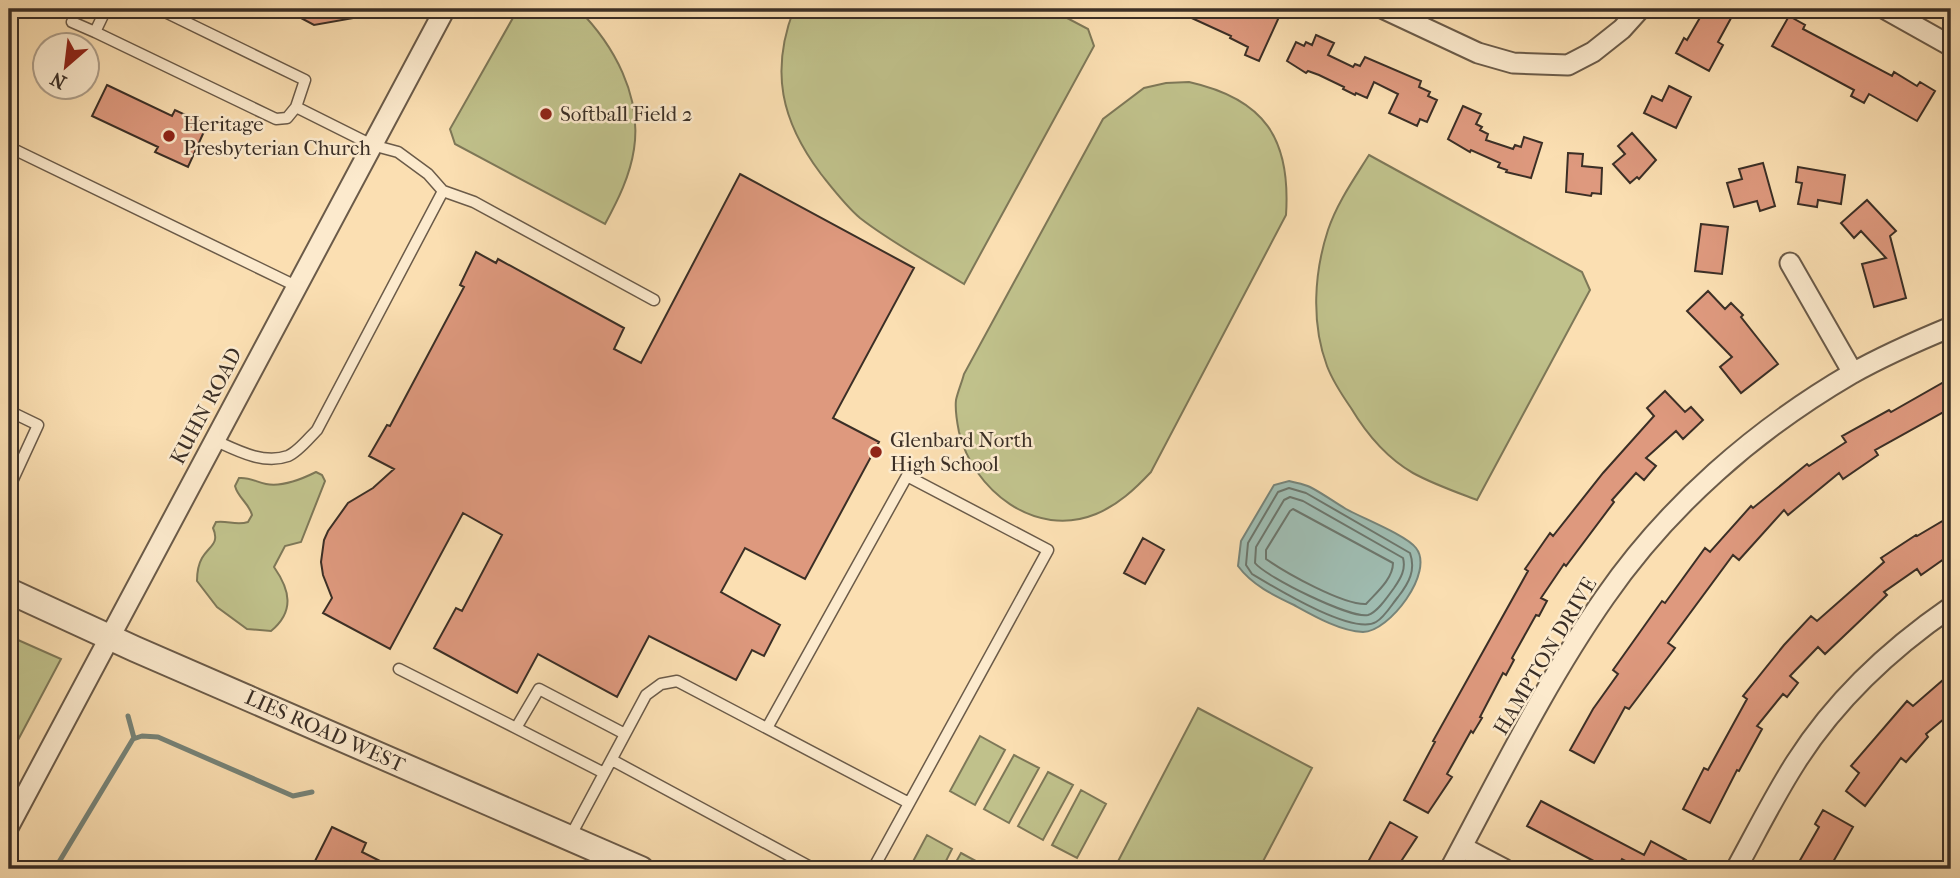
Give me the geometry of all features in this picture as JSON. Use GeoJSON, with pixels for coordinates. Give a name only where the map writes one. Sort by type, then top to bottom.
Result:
{"type":"FeatureCollection","features":[{"type":"Feature","properties":{"kind":"street","name":"KUHN ROAD"},"geometry":{"type":"LineString","coordinates":[[9,826],[445,9]]}},
{"type":"Feature","properties":{"kind":"street"},"geometry":{"type":"LineString","coordinates":[[1384,9],[1478,53],[1513,63],[1569,65],[1622,29],[1640,9]]}},
{"type":"Feature","properties":{"kind":"street"},"geometry":{"type":"LineString","coordinates":[[1885,9],[1951,46]]}},
{"type":"Feature","properties":{"kind":"street"},"geometry":{"type":"LineString","coordinates":[[1790,263],[1853,373]]}},
{"type":"Feature","properties":{"kind":"street","name":"HAMPTON DRIVE"},"geometry":{"type":"LineString","coordinates":[[1450,869],[1575,641],[1639,552],[1703,484],[1786,416],[1853,373],[1951,327]]}},
{"type":"Feature","properties":{"kind":"street","name":"LIES ROAD WEST"},"geometry":{"type":"LineString","coordinates":[[9,591],[108,637],[642,869]]}},
{"type":"Feature","properties":{"kind":"street"},"geometry":{"type":"LineString","coordinates":[[1736,869],[1797,760],[1843,700],[1900,644],[1951,607]]}},
{"type":"Feature","properties":{"kind":"street"},"geometry":{"type":"LineString","coordinates":[[1462,847],[1504,869]]}},
{"type":"Feature","properties":{"kind":"lane"},"geometry":{"type":"LineString","coordinates":[[72,22],[95,32],[106,9]]}},
{"type":"Feature","properties":{"kind":"lane"},"geometry":{"type":"LineString","coordinates":[[102,35],[276,118],[288,118],[296,107],[305,80],[159,9]]}},
{"type":"Feature","properties":{"kind":"lane"},"geometry":{"type":"LineString","coordinates":[[296,107],[372,145],[398,152],[428,174],[443,191],[474,202],[654,300]]}},
{"type":"Feature","properties":{"kind":"lane"},"geometry":{"type":"LineString","coordinates":[[9,146],[296,286]]}},
{"type":"Feature","properties":{"kind":"lane"},"geometry":{"type":"LineString","coordinates":[[214,440],[265,459],[289,456],[317,430],[443,191]]}},
{"type":"Feature","properties":{"kind":"lane"},"geometry":{"type":"LineString","coordinates":[[9,411],[38,425],[9,488]]}},
{"type":"Feature","properties":{"kind":"lane"},"geometry":{"type":"LineString","coordinates":[[767,728],[907,476],[1048,550],[873,869]]}},
{"type":"Feature","properties":{"kind":"lane"},"geometry":{"type":"LineString","coordinates":[[399,668],[604,773]]}},
{"type":"Feature","properties":{"kind":"lane"},"geometry":{"type":"LineString","coordinates":[[569,838],[646,695],[661,684],[677,681],[909,803]]}},
{"type":"Feature","properties":{"kind":"lane"},"geometry":{"type":"LineString","coordinates":[[516,727],[539,689],[625,734]]}},
{"type":"Feature","properties":{"kind":"lane"},"geometry":{"type":"LineString","coordinates":[[611,760],[814,869]]}},
{"type":"Feature","properties":{"kind":"green space","name":"Softball Field 2"},"geometry":{"type":"Polygon","coordinates":[[[518,9],[578,9],[614,55],[622,73],[634,110],[634,149],[619,197],[605,224],[455,144],[450,129],[518,9]]]}},
{"type":"Feature","properties":{"kind":"green space"},"geometry":{"type":"Polygon","coordinates":[[[794,9],[1050,9],[1088,29],[1094,46],[964,284],[860,218],[807,154],[789,115],[781,74],[782,53],[794,9]]]}},
{"type":"Feature","properties":{"kind":"green space"},"geometry":{"type":"Polygon","coordinates":[[[1189,82],[1237,99],[1268,126],[1278,144],[1284,165],[1286,215],[1151,472],[1126,496],[1096,514],[1073,520],[1051,520],[1030,514],[1010,504],[992,490],[966,453],[959,432],[956,407],[964,374],[1103,119],[1144,88],[1189,82]]]}},
{"type":"Feature","properties":{"kind":"green space"},"geometry":{"type":"Polygon","coordinates":[[[1369,155],[1582,272],[1590,290],[1477,500],[1421,477],[1403,467],[1386,452],[1370,436],[1338,388],[1327,366],[1318,333],[1316,298],[1323,246],[1336,210],[1369,155]]]}},
{"type":"Feature","properties":{"kind":"green space"},"geometry":{"type":"Polygon","coordinates":[[[316,472],[322,475],[325,481],[301,542],[285,546],[274,567],[284,584],[288,600],[284,616],[271,631],[247,629],[217,607],[197,581],[201,561],[215,538],[213,528],[216,522],[248,522],[252,515],[236,490],[239,478],[278,484],[298,480],[316,472]]]}},
{"type":"Feature","properties":{"kind":"green space"},"geometry":{"type":"Polygon","coordinates":[[[9,636],[61,659],[9,757],[9,636]]]}},
{"type":"Feature","properties":{"kind":"green space"},"geometry":{"type":"Polygon","coordinates":[[[1198,708],[1312,768],[1259,869],[1114,869],[1198,708]]]}},
{"type":"Feature","properties":{"kind":"green space"},"geometry":{"type":"Polygon","coordinates":[[[980,736],[1005,750],[975,805],[950,791],[980,736]]]}},
{"type":"Feature","properties":{"kind":"green space"},"geometry":{"type":"Polygon","coordinates":[[[1014,755],[1039,768],[1009,823],[984,809],[1014,755]]]}},
{"type":"Feature","properties":{"kind":"green space"},"geometry":{"type":"Polygon","coordinates":[[[1048,772],[1073,785],[1043,840],[1018,826],[1048,772]]]}},
{"type":"Feature","properties":{"kind":"green space"},"geometry":{"type":"Polygon","coordinates":[[[1081,790],[1106,804],[1077,858],[1052,845],[1081,790]]]}},
{"type":"Feature","properties":{"kind":"green space"},"geometry":{"type":"Polygon","coordinates":[[[927,835],[952,849],[942,869],[909,869],[927,835]]]}},
{"type":"Feature","properties":{"kind":"green space"},"geometry":{"type":"Polygon","coordinates":[[[961,853],[987,867],[952,869],[961,853]]]}},
{"type":"Feature","properties":{"kind":"water"},"geometry":{"type":"Polygon","coordinates":[[[1289,481],[1310,487],[1403,538],[1416,548],[1420,558],[1414,585],[1396,612],[1374,629],[1354,631],[1327,622],[1263,589],[1238,566],[1241,541],[1274,485],[1289,481]]]}},
{"type":"Feature","properties":{"kind":"building"},"geometry":{"type":"Polygon","coordinates":[[[284,9],[364,9],[365,16],[314,25],[284,9]]]}},
{"type":"Feature","properties":{"kind":"building"},"geometry":{"type":"Polygon","coordinates":[[[1172,9],[1234,9],[1247,15],[1249,9],[1260,9],[1279,17],[1259,61],[1245,55],[1248,47],[1230,38],[1231,36],[1172,9]]]}},
{"type":"Feature","properties":{"kind":"building"},"geometry":{"type":"Polygon","coordinates":[[[1705,9],[1736,9],[1718,42],[1723,45],[1709,71],[1676,53],[1705,9]]]}},
{"type":"Feature","properties":{"kind":"building"},"geometry":{"type":"Polygon","coordinates":[[[1789,16],[1805,25],[1803,29],[1892,76],[1894,72],[1917,86],[1920,82],[1935,91],[1917,121],[1869,94],[1864,103],[1851,96],[1854,90],[1772,46],[1789,16]]]}},
{"type":"Feature","properties":{"kind":"building"},"geometry":{"type":"Polygon","coordinates":[[[1316,35],[1334,43],[1328,55],[1353,67],[1355,64],[1360,66],[1365,57],[1421,81],[1419,87],[1430,92],[1428,96],[1437,100],[1427,122],[1420,119],[1417,126],[1389,113],[1398,94],[1374,82],[1367,98],[1356,93],[1355,95],[1319,75],[1308,71],[1306,73],[1287,61],[1296,42],[1304,46],[1306,42],[1312,45],[1316,35]]]}},
{"type":"Feature","properties":{"kind":"building","name":"Heritage Presbyterian Church"},"geometry":{"type":"Polygon","coordinates":[[[107,85],[172,116],[175,110],[207,125],[188,167],[155,152],[158,147],[92,116],[99,102],[102,102],[107,85]]]}},
{"type":"Feature","properties":{"kind":"building"},"geometry":{"type":"Polygon","coordinates":[[[1669,86],[1691,97],[1676,128],[1644,113],[1652,96],[1662,101],[1669,86]]]}},
{"type":"Feature","properties":{"kind":"building"},"geometry":{"type":"Polygon","coordinates":[[[1463,106],[1481,114],[1476,124],[1488,134],[1486,140],[1513,149],[1515,145],[1521,147],[1524,137],[1542,143],[1531,178],[1506,172],[1507,170],[1498,167],[1500,163],[1471,150],[1470,152],[1448,139],[1463,106]]]}},
{"type":"Feature","properties":{"kind":"building"},"geometry":{"type":"Polygon","coordinates":[[[1632,133],[1656,160],[1639,179],[1637,177],[1630,183],[1613,164],[1625,154],[1618,146],[1632,133]]]}},
{"type":"Feature","properties":{"kind":"building"},"geometry":{"type":"Polygon","coordinates":[[[1568,153],[1583,154],[1582,166],[1602,168],[1601,194],[1592,193],[1591,196],[1566,192],[1568,153]]]}},
{"type":"Feature","properties":{"kind":"building"},"geometry":{"type":"Polygon","coordinates":[[[1763,163],[1775,206],[1760,211],[1757,201],[1734,207],[1727,183],[1742,179],[1739,169],[1763,163]]]}},
{"type":"Feature","properties":{"kind":"building"},"geometry":{"type":"Polygon","coordinates":[[[1798,167],[1845,175],[1841,204],[1818,200],[1817,207],[1798,204],[1802,183],[1796,182],[1798,167]]]}},
{"type":"Feature","properties":{"kind":"building","name":"Glenbard North High School"},"geometry":{"type":"Polygon","coordinates":[[[740,174],[914,268],[833,418],[879,442],[805,579],[745,548],[721,592],[780,625],[764,656],[752,650],[736,680],[649,636],[617,697],[538,654],[517,693],[434,648],[456,608],[462,611],[502,535],[463,513],[390,649],[323,613],[332,598],[321,562],[324,540],[348,503],[373,488],[394,469],[369,456],[387,425],[390,426],[464,287],[460,285],[476,252],[496,263],[498,259],[624,328],[614,349],[641,363],[740,174]]]}},
{"type":"Feature","properties":{"kind":"building"},"geometry":{"type":"Polygon","coordinates":[[[1867,200],[1896,231],[1890,236],[1906,298],[1874,307],[1862,264],[1886,258],[1861,231],[1854,238],[1841,223],[1867,200]]]}},
{"type":"Feature","properties":{"kind":"building"},"geometry":{"type":"Polygon","coordinates":[[[1701,224],[1728,227],[1722,274],[1695,271],[1701,224]]]}},
{"type":"Feature","properties":{"kind":"building"},"geometry":{"type":"Polygon","coordinates":[[[1708,291],[1725,309],[1731,303],[1743,315],[1741,317],[1778,364],[1741,393],[1720,367],[1732,357],[1687,311],[1708,291]]]}},
{"type":"Feature","properties":{"kind":"building"},"geometry":{"type":"Polygon","coordinates":[[[1951,378],[1951,408],[1875,450],[1878,455],[1843,479],[1839,473],[1788,515],[1784,510],[1739,560],[1733,555],[1668,643],[1675,648],[1629,709],[1625,707],[1594,763],[1570,750],[1593,709],[1618,674],[1613,670],[1662,601],[1665,603],[1705,548],[1710,552],[1751,506],[1753,508],[1807,464],[1809,466],[1846,442],[1842,436],[1951,378]]]}},
{"type":"Feature","properties":{"kind":"building"},"geometry":{"type":"Polygon","coordinates":[[[1665,391],[1685,412],[1691,407],[1703,420],[1683,439],[1676,431],[1646,458],[1656,466],[1644,480],[1636,473],[1612,500],[1614,502],[1566,566],[1564,564],[1541,598],[1547,601],[1539,616],[1536,615],[1512,658],[1514,660],[1506,675],[1503,673],[1480,717],[1482,718],[1473,733],[1471,731],[1447,774],[1452,777],[1428,813],[1404,800],[1435,742],[1433,741],[1528,571],[1525,569],[1550,533],[1553,536],[1603,473],[1654,416],[1647,408],[1665,391]]]}},
{"type":"Feature","properties":{"kind":"building"},"geometry":{"type":"Polygon","coordinates":[[[1951,516],[1951,554],[1921,575],[1917,569],[1884,592],[1887,595],[1825,654],[1818,647],[1790,676],[1798,683],[1787,697],[1783,694],[1757,726],[1762,729],[1710,823],[1683,809],[1704,768],[1708,770],[1747,699],[1743,696],[1784,645],[1811,616],[1817,621],[1884,562],[1881,558],[1951,516]]]}},
{"type":"Feature","properties":{"kind":"building"},"geometry":{"type":"Polygon","coordinates":[[[1143,538],[1164,550],[1145,584],[1124,573],[1143,538]]]}},
{"type":"Feature","properties":{"kind":"building"},"geometry":{"type":"Polygon","coordinates":[[[1951,673],[1951,713],[1926,734],[1928,737],[1906,762],[1901,758],[1865,806],[1846,791],[1859,773],[1851,766],[1907,701],[1913,706],[1951,673]]]}},
{"type":"Feature","properties":{"kind":"building"},"geometry":{"type":"Polygon","coordinates":[[[1541,801],[1644,855],[1651,841],[1686,860],[1681,869],[1636,869],[1637,867],[1622,859],[1617,869],[1609,869],[1527,826],[1541,801]]]}},
{"type":"Feature","properties":{"kind":"building"},"geometry":{"type":"Polygon","coordinates":[[[1823,810],[1853,827],[1829,869],[1795,869],[1819,827],[1815,824],[1823,810]]]}},
{"type":"Feature","properties":{"kind":"building"},"geometry":{"type":"Polygon","coordinates":[[[1390,822],[1417,837],[1396,869],[1385,869],[1369,860],[1390,822]]]}},
{"type":"Feature","properties":{"kind":"building"},"geometry":{"type":"Polygon","coordinates":[[[332,827],[366,843],[362,852],[396,869],[326,869],[314,863],[332,827]]]}},
{"type":"Feature","properties":{"kind":"waterway"},"geometry":{"type":"LineString","coordinates":[[128,716],[134,738]]}},
{"type":"Feature","properties":{"kind":"waterway"},"geometry":{"type":"LineString","coordinates":[[50,869],[59,862],[133,739],[142,736],[158,737],[293,796],[312,792]]}},
{"type":"Feature","properties":{"kind":"place","name":"Softball Field 2"},"geometry":{"type":"Point","coordinates":[546,114]}},
{"type":"Feature","properties":{"kind":"place","name":"Heritage Presbyterian Church"},"geometry":{"type":"Point","coordinates":[169,136]}},
{"type":"Feature","properties":{"kind":"place","name":"Glenbard North High School"},"geometry":{"type":"Point","coordinates":[876,452]}}]}
